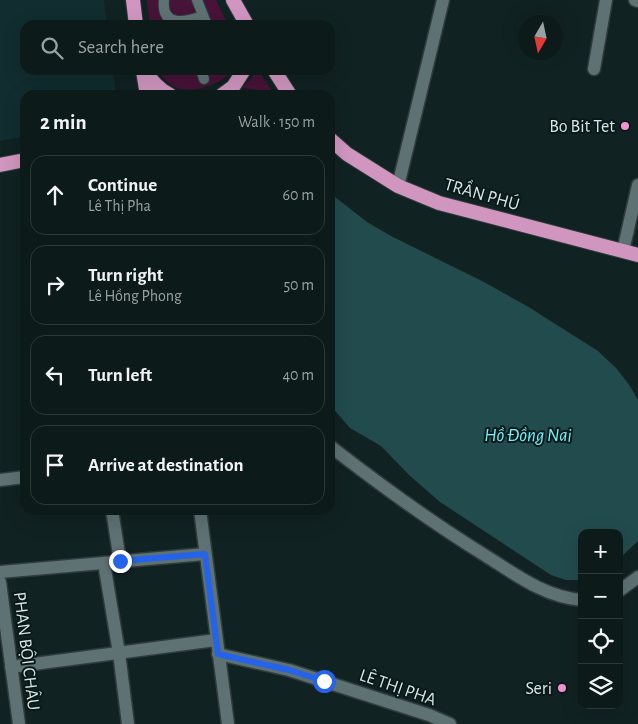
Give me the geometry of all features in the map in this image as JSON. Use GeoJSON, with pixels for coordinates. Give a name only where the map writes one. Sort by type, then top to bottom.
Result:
{"type":"FeatureCollection","features":[{"type":"Feature","properties":{"kind":"highway"},"geometry":{"type":"LineString","coordinates":[[133,0],[135,20]]}},
{"type":"Feature","properties":{"kind":"highway"},"geometry":{"type":"LineString","coordinates":[[233,0],[245,20]]}},
{"type":"Feature","properties":{"kind":"highway"},"geometry":{"type":"LineString","coordinates":[[145,75],[146,90]]}},
{"type":"Feature","properties":{"kind":"highway"},"geometry":{"type":"LineString","coordinates":[[147,75],[161,90]]}},
{"type":"Feature","properties":{"kind":"highway"},"geometry":{"type":"LineString","coordinates":[[229,90],[241,75]]}},
{"type":"Feature","properties":{"kind":"highway"},"geometry":{"type":"LineString","coordinates":[[277,75],[287,90]]}},
{"type":"Feature","properties":{"kind":"highway","name":"TRẦN PHÚ"},"geometry":{"type":"LineString","coordinates":[[335,143],[347,154],[398,186],[440,202],[638,255]]}},
{"type":"Feature","properties":{"kind":"highway"},"geometry":{"type":"LineString","coordinates":[[0,165],[20,161]]}},
{"type":"Feature","properties":{"kind":"street"},"geometry":{"type":"LineString","coordinates":[[164,0],[164,8],[169,18],[172,20]]}},
{"type":"Feature","properties":{"kind":"street"},"geometry":{"type":"LineString","coordinates":[[197,0],[205,20]]}},
{"type":"Feature","properties":{"kind":"street"},"geometry":{"type":"LineString","coordinates":[[398,186],[443,0]]}},
{"type":"Feature","properties":{"kind":"street"},"geometry":{"type":"LineString","coordinates":[[594,69],[606,0]]}},
{"type":"Feature","properties":{"kind":"street"},"geometry":{"type":"LineString","coordinates":[[623,251],[638,185]]}},
{"type":"Feature","properties":{"kind":"street"},"geometry":{"type":"LineString","coordinates":[[335,450],[381,486],[446,532],[546,592],[567,599],[578,600]]}},
{"type":"Feature","properties":{"kind":"street"},"geometry":{"type":"LineString","coordinates":[[0,480],[20,478]]}},
{"type":"Feature","properties":{"kind":"street"},"geometry":{"type":"LineString","coordinates":[[113,515],[120,561]]}},
{"type":"Feature","properties":{"kind":"street"},"geometry":{"type":"LineString","coordinates":[[201,515],[228,724]]}},
{"type":"Feature","properties":{"kind":"street"},"geometry":{"type":"LineString","coordinates":[[0,572],[205,554]]}},
{"type":"Feature","properties":{"kind":"street"},"geometry":{"type":"LineString","coordinates":[[104,563],[119,653],[128,724]]}},
{"type":"Feature","properties":{"kind":"street"},"geometry":{"type":"LineString","coordinates":[[623,588],[638,577]]}},
{"type":"Feature","properties":{"kind":"street","name":"PHAN BỘI CHÂU"},"geometry":{"type":"LineString","coordinates":[[0,582],[19,724]]}},
{"type":"Feature","properties":{"kind":"street"},"geometry":{"type":"LineString","coordinates":[[11,667],[216,640]]}},
{"type":"Feature","properties":{"kind":"street","name":"LÊ THỊ PHA"},"geometry":{"type":"LineString","coordinates":[[218,654],[289,670],[421,712],[450,724]]}},
{"type":"Feature","properties":{"kind":"shaded area"},"geometry":{"type":"Polygon","coordinates":[[[0,0],[104,0],[106,20],[20,20],[20,75],[114,75],[115,90],[20,90],[20,137],[0,141],[0,0]]]}},
{"type":"Feature","properties":{"kind":"shaded area"},"geometry":{"type":"Polygon","coordinates":[[[147,0],[216,0],[226,20],[149,20],[147,0]]]}},
{"type":"Feature","properties":{"kind":"shaded area"},"geometry":{"type":"Polygon","coordinates":[[[161,75],[228,75],[214,84],[189,90],[175,87],[161,75]]]}},
{"type":"Feature","properties":{"kind":"shaded area"},"geometry":{"type":"Polygon","coordinates":[[[253,75],[261,75],[272,90],[242,88],[253,75]]]}},
{"type":"Feature","properties":{"kind":"water","name":"Hồ Đồng Nai"},"geometry":{"type":"Polygon","coordinates":[[[335,197],[367,222],[391,236],[484,282],[527,306],[598,351],[617,369],[638,400],[638,541],[623,555],[623,529],[578,529],[578,580],[566,580],[551,575],[440,502],[409,475],[381,446],[350,428],[335,411],[335,197]]]}},
{"type":"Feature","properties":{"kind":"place","name":"Bo Bit Tet"},"geometry":{"type":"Point","coordinates":[625,126]}},
{"type":"Feature","properties":{"kind":"place","name":"Seri"},"geometry":{"type":"Point","coordinates":[562,688]}},
{"type":"Feature","properties":{"kind":"route"},"geometry":{"type":"LineString","coordinates":[[120,561],[205,554],[218,654],[289,670],[324,681]]}}]}
